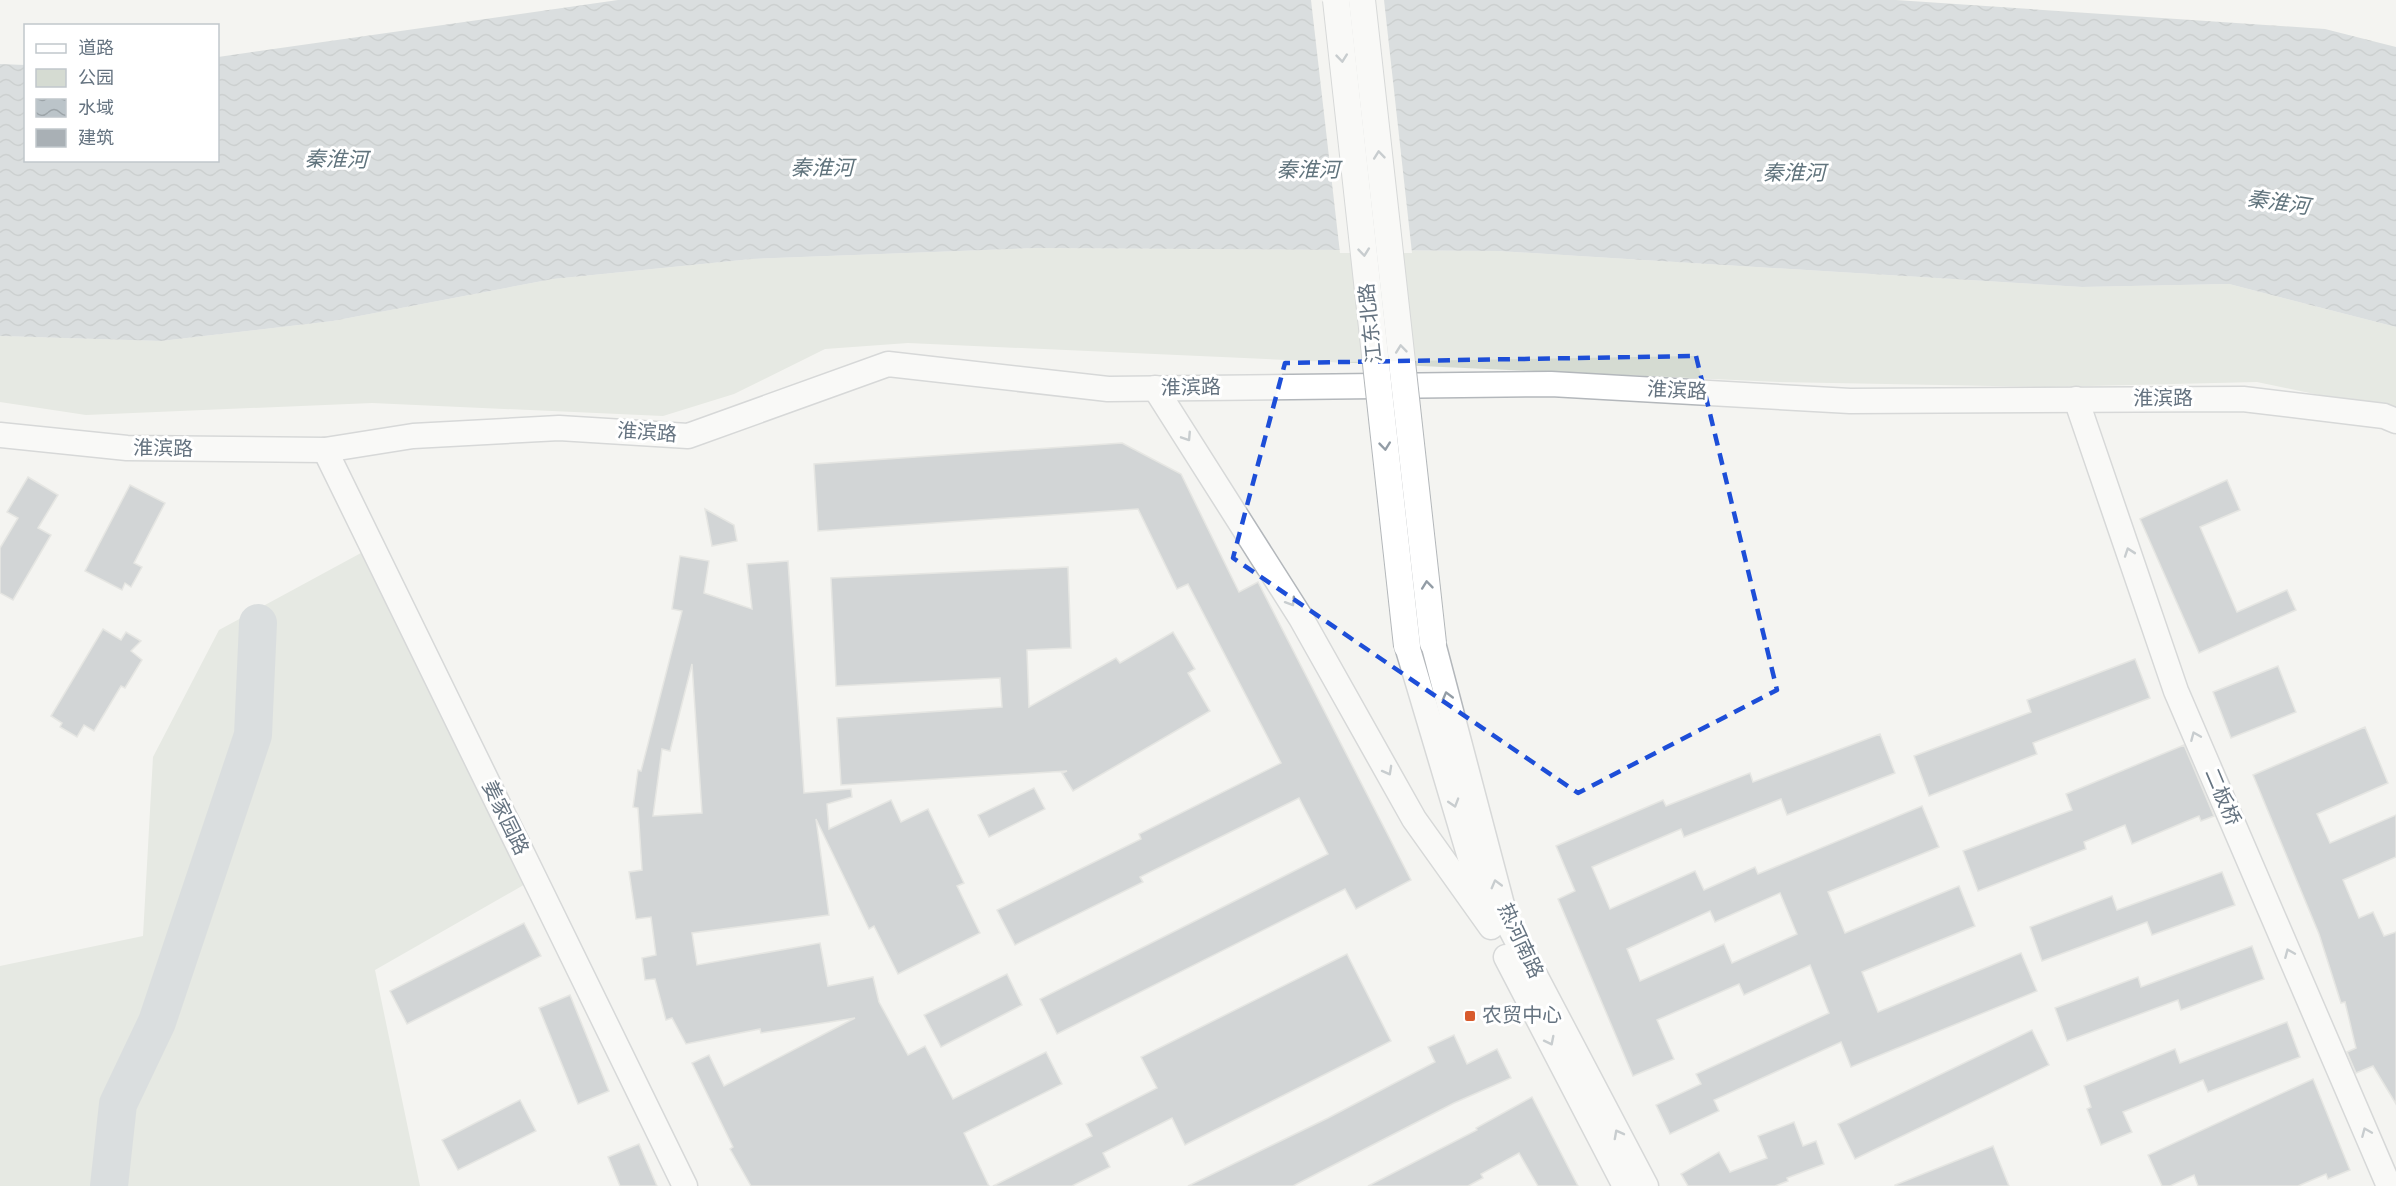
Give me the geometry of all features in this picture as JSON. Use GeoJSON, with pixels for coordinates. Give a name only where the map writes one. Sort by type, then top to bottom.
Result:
{"type":"FeatureCollection","features":[{"type":"Feature","properties":{"kind":"main road","name":"江东北路"},"geometry":{"type":"LineString","coordinates":[[1336,0],[1407,646]]}},
{"type":"Feature","properties":{"kind":"main road","name":"江东北路"},"geometry":{"type":"LineString","coordinates":[[1362,0],[1433,643]]}},
{"type":"Feature","properties":{"kind":"street","name":"淮滨路"},"geometry":{"type":"LineString","coordinates":[[0,435],[127,448],[324,450],[413,436],[559,428],[688,436],[888,364],[1108,389],[1551,384],[1850,401],[2243,399],[2384,416],[2396,422]]}},
{"type":"Feature","properties":{"kind":"street"},"geometry":{"type":"LineString","coordinates":[[1155,388],[1301,618],[1414,819],[1491,927]]}},
{"type":"Feature","properties":{"kind":"street","name":"二板桥"},"geometry":{"type":"LineString","coordinates":[[2076,399],[2176,691],[2389,1186]]}},
{"type":"Feature","properties":{"kind":"street","name":"姜家园路"},"geometry":{"type":"LineString","coordinates":[[324,450],[685,1186]]}},
{"type":"Feature","properties":{"kind":"street","name":"热河南路"},"geometry":{"type":"LineString","coordinates":[[1433,643],[1506,920],[1646,1186]]}},
{"type":"Feature","properties":{"kind":"street","name":"热河南路"},"geometry":{"type":"LineString","coordinates":[[1407,646],[1491,927],[1625,1186]]}},
{"type":"Feature","properties":{"kind":"highlighted area"},"geometry":{"type":"Polygon","coordinates":[[[1696,356],[1777,690],[1578,793],[1233,558],[1285,363],[1696,356]]]}},
{"type":"Feature","properties":{"kind":"green space"},"geometry":{"type":"Polygon","coordinates":[[[1035,248],[1498,251],[2082,287],[2229,284],[2396,327],[2396,411],[2257,382],[2046,387],[1779,382],[908,343],[825,349],[734,394],[663,416],[372,403],[86,415],[0,402],[0,336],[161,341],[333,321],[553,279],[752,259],[1035,248]]]}},
{"type":"Feature","properties":{"kind":"green space"},"geometry":{"type":"Polygon","coordinates":[[[372,547],[534,879],[375,970],[420,1186],[0,1186],[0,966],[143,936],[153,757],[219,630],[372,547]]]}},
{"type":"Feature","properties":{"kind":"water","name":"秦淮河"},"geometry":{"type":"Polygon","coordinates":[[[618,0],[1896,0],[2325,29],[2396,47],[2396,327],[2229,284],[2082,287],[1498,251],[1035,248],[752,259],[553,279],[333,321],[161,341],[0,336],[0,64],[24,65],[24,162],[219,162],[219,57],[618,0]]]}},
{"type":"Feature","properties":{"kind":"pier"},"geometry":{"type":"Polygon","coordinates":[[[1311,0],[1384,0],[1412,253],[1340,253],[1311,0]]]}},
{"type":"Feature","properties":{"kind":"building"},"geometry":{"type":"Polygon","coordinates":[[[1122,443],[1181,474],[1239,592],[1258,582],[1411,880],[1356,909],[1345,889],[1057,1034],[1040,999],[1328,854],[1299,798],[1140,877],[1143,882],[1015,945],[997,910],[1141,839],[1139,834],[1281,763],[1188,584],[1177,589],[1138,509],[818,531],[814,464],[1122,443]]]}},
{"type":"Feature","properties":{"kind":"building"},"geometry":{"type":"Polygon","coordinates":[[[28,477],[58,495],[38,528],[51,535],[13,600],[0,593],[0,548],[18,518],[7,512],[28,477]]]}},
{"type":"Feature","properties":{"kind":"building"},"geometry":{"type":"Polygon","coordinates":[[[2227,480],[2240,510],[2200,527],[2237,612],[2287,590],[2296,610],[2199,653],[2140,519],[2227,480]]]}},
{"type":"Feature","properties":{"kind":"building"},"geometry":{"type":"Polygon","coordinates":[[[130,485],[165,503],[134,563],[142,567],[131,587],[125,583],[122,590],[85,571],[130,485]]]}},
{"type":"Feature","properties":{"kind":"building"},"geometry":{"type":"Polygon","coordinates":[[[705,509],[734,525],[737,541],[712,546],[705,509]]]}},
{"type":"Feature","properties":{"kind":"building"},"geometry":{"type":"Polygon","coordinates":[[[680,556],[709,561],[704,593],[752,609],[747,564],[788,561],[804,793],[851,789],[852,797],[827,804],[829,829],[891,800],[901,822],[928,809],[964,883],[957,886],[980,933],[898,974],[874,926],[869,929],[816,819],[829,915],[692,933],[697,965],[820,943],[828,986],[873,977],[879,1002],[908,1055],[925,1046],[953,1099],[1046,1052],[1062,1084],[964,1133],[989,1186],[751,1186],[730,1149],[733,1147],[692,1063],[709,1055],[724,1086],[855,1018],[761,1033],[760,1029],[686,1044],[672,1018],[666,1020],[655,979],[645,980],[642,958],[656,955],[651,917],[636,919],[629,872],[642,870],[638,808],[633,807],[638,770],[641,771],[682,611],[672,609],[680,556]],[[692,664],[670,751],[662,749],[653,816],[702,813],[692,664]]]}},
{"type":"Feature","properties":{"kind":"building"},"geometry":{"type":"Polygon","coordinates":[[[1068,567],[1071,648],[1027,650],[1029,707],[1116,658],[1120,663],[1173,632],[1195,669],[1188,673],[1210,711],[1073,791],[1062,773],[1067,771],[841,785],[837,718],[1002,707],[1000,678],[836,686],[831,578],[1068,567]]]}},
{"type":"Feature","properties":{"kind":"building"},"geometry":{"type":"Polygon","coordinates":[[[103,629],[121,640],[126,632],[141,641],[131,651],[142,660],[125,688],[121,686],[94,731],[84,725],[77,737],[60,727],[62,723],[51,716],[103,629]]]}},
{"type":"Feature","properties":{"kind":"building"},"geometry":{"type":"Polygon","coordinates":[[[2135,659],[2150,698],[2033,743],[2037,754],[1929,796],[1914,756],[2031,712],[2027,700],[2135,659]]]}},
{"type":"Feature","properties":{"kind":"building"},"geometry":{"type":"Polygon","coordinates":[[[2278,666],[2296,712],[2231,738],[2213,692],[2278,666]]]}},
{"type":"Feature","properties":{"kind":"building"},"geometry":{"type":"Polygon","coordinates":[[[2365,727],[2388,783],[2317,814],[2330,843],[2396,815],[2396,857],[2343,880],[2359,918],[2373,912],[2384,936],[2396,932],[2396,1104],[2373,1066],[2356,1073],[2347,1052],[2356,1048],[2345,1002],[2341,1003],[2319,934],[2253,775],[2365,727]]]}},
{"type":"Feature","properties":{"kind":"building"},"geometry":{"type":"Polygon","coordinates":[[[1880,734],[1895,773],[1787,815],[1781,799],[1684,837],[1681,829],[1592,867],[1610,909],[1695,871],[1704,890],[1755,867],[1758,874],[1922,806],[1939,847],[1828,892],[1845,933],[1959,886],[1975,926],[1862,972],[1878,1012],[2021,953],[2037,991],[1851,1067],[1841,1042],[1714,1100],[1719,1111],[1670,1134],[1656,1105],[1701,1084],[1696,1074],[1829,1013],[1810,965],[1744,995],[1739,984],[1657,1020],[1674,1059],[1633,1076],[1558,899],[1575,891],[1556,846],[1663,800],[1666,806],[1750,773],[1753,782],[1880,734]],[[1780,893],[1715,922],[1710,911],[1627,949],[1640,981],[1724,944],[1732,963],[1797,934],[1780,893]]]}},
{"type":"Feature","properties":{"kind":"building"},"geometry":{"type":"Polygon","coordinates":[[[2184,745],[2214,816],[2201,821],[2199,816],[2132,844],[2125,825],[2084,842],[2086,849],[1978,891],[1963,851],[2072,810],[2066,794],[2184,745]]]}},
{"type":"Feature","properties":{"kind":"building"},"geometry":{"type":"Polygon","coordinates":[[[1034,788],[1045,809],[989,837],[978,815],[1034,788]]]}},
{"type":"Feature","properties":{"kind":"building"},"geometry":{"type":"Polygon","coordinates":[[[2222,872],[2235,905],[2152,935],[2147,922],[2042,961],[2030,927],[2112,896],[2117,910],[2222,872]]]}},
{"type":"Feature","properties":{"kind":"building"},"geometry":{"type":"Polygon","coordinates":[[[524,923],[541,956],[407,1024],[390,991],[524,923]]]}},
{"type":"Feature","properties":{"kind":"building"},"geometry":{"type":"Polygon","coordinates":[[[2252,946],[2264,979],[2181,1010],[2178,1000],[2067,1041],[2055,1008],[2138,977],[2141,987],[2252,946]]]}},
{"type":"Feature","properties":{"kind":"building"},"geometry":{"type":"Polygon","coordinates":[[[1347,954],[1391,1041],[1185,1145],[1172,1118],[1103,1153],[1110,1167],[1072,1186],[993,1186],[1092,1136],[1086,1124],[1157,1088],[1141,1057],[1347,954]]]}},
{"type":"Feature","properties":{"kind":"building"},"geometry":{"type":"Polygon","coordinates":[[[1007,974],[1022,1005],[941,1047],[924,1015],[1007,974]]]}},
{"type":"Feature","properties":{"kind":"building"},"geometry":{"type":"Polygon","coordinates":[[[570,995],[609,1091],[578,1104],[539,1008],[570,995]]]}},
{"type":"Feature","properties":{"kind":"building"},"geometry":{"type":"Polygon","coordinates":[[[2287,1022],[2300,1057],[2208,1092],[2203,1080],[2123,1112],[2132,1132],[2101,1145],[2087,1109],[2091,1107],[2084,1086],[2175,1049],[2180,1063],[2287,1022]]]}},
{"type":"Feature","properties":{"kind":"building"},"geometry":{"type":"Polygon","coordinates":[[[2032,1030],[2049,1065],[1855,1159],[1838,1124],[2032,1030]]]}},
{"type":"Feature","properties":{"kind":"building"},"geometry":{"type":"Polygon","coordinates":[[[1454,1035],[1467,1064],[1497,1049],[1511,1078],[1454,1103],[1293,1186],[1188,1186],[1328,1118],[1435,1062],[1428,1047],[1454,1035]]]}},
{"type":"Feature","properties":{"kind":"building"},"geometry":{"type":"Polygon","coordinates":[[[2313,1079],[2350,1170],[2328,1179],[2326,1174],[2298,1186],[2198,1186],[2194,1175],[2170,1186],[2162,1186],[2148,1155],[2313,1079]]]}},
{"type":"Feature","properties":{"kind":"building"},"geometry":{"type":"Polygon","coordinates":[[[1532,1097],[1578,1186],[1538,1186],[1519,1153],[1481,1174],[1483,1178],[1468,1186],[1368,1186],[1477,1130],[1476,1128],[1532,1097]]]}},
{"type":"Feature","properties":{"kind":"building"},"geometry":{"type":"Polygon","coordinates":[[[520,1100],[536,1131],[458,1170],[442,1140],[520,1100]]]}},
{"type":"Feature","properties":{"kind":"building"},"geometry":{"type":"Polygon","coordinates":[[[1794,1122],[1803,1146],[1816,1141],[1824,1164],[1787,1178],[1788,1181],[1775,1186],[1688,1186],[1681,1174],[1719,1152],[1730,1172],[1767,1158],[1758,1136],[1794,1122]]]}},
{"type":"Feature","properties":{"kind":"building"},"geometry":{"type":"Polygon","coordinates":[[[639,1144],[657,1186],[620,1186],[608,1157],[639,1144]]]}},
{"type":"Feature","properties":{"kind":"building"},"geometry":{"type":"Polygon","coordinates":[[[1993,1146],[2009,1186],[1895,1186],[1895,1185],[1993,1146]]]}},
{"type":"Feature","properties":{"kind":"waterway"},"geometry":{"type":"LineString","coordinates":[[109,1186],[118,1104],[157,1022],[253,735],[258,623]]}},
{"type":"Feature","properties":{"kind":"place","name":"农贸中心"},"geometry":{"type":"Point","coordinates":[1470,1016]}}]}
